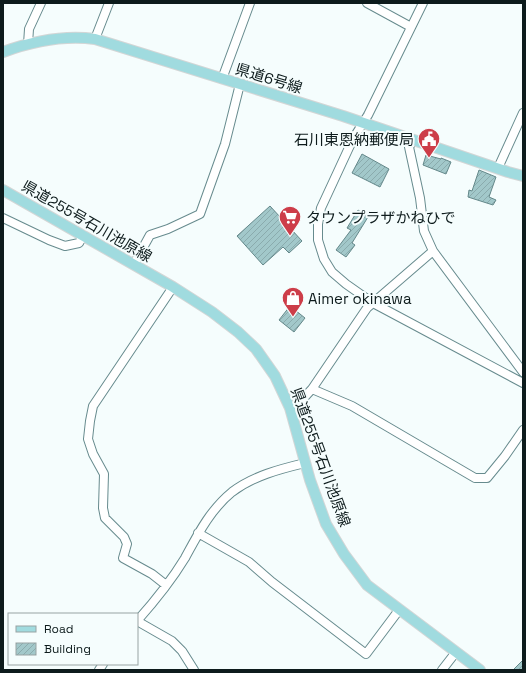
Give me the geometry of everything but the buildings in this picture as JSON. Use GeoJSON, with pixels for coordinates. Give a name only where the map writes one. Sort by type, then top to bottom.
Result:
{"type":"FeatureCollection","features":[{"type":"Feature","properties":{"kind":"main road","name":"県道6号線"},"geometry":{"type":"LineString","coordinates":[[3,52],[28,44],[62,38],[95,39],[240,84],[523,176]]}},
{"type":"Feature","properties":{"kind":"main road","name":"県道255号石川池原線"},"geometry":{"type":"LineString","coordinates":[[3,190],[134,264],[212,312],[238,332],[256,349],[275,376],[290,408],[305,463],[326,524],[344,554],[367,585],[480,670]]}},
{"type":"Feature","properties":{"kind":"street"},"geometry":{"type":"LineString","coordinates":[[28,44],[29,29],[41,3]]}},
{"type":"Feature","properties":{"kind":"street"},"geometry":{"type":"LineString","coordinates":[[95,39],[109,3]]}},
{"type":"Feature","properties":{"kind":"street"},"geometry":{"type":"LineString","coordinates":[[222,79],[250,3]]}},
{"type":"Feature","properties":{"kind":"street"},"geometry":{"type":"LineString","coordinates":[[367,3],[411,27]]}},
{"type":"Feature","properties":{"kind":"street"},"geometry":{"type":"LineString","coordinates":[[423,3],[364,124],[353,139],[321,208],[318,224],[318,240],[324,259],[332,272],[373,303],[523,383]]}},
{"type":"Feature","properties":{"kind":"street"},"geometry":{"type":"LineString","coordinates":[[134,264],[150,236],[200,214],[225,144],[240,84]]}},
{"type":"Feature","properties":{"kind":"street"},"geometry":{"type":"LineString","coordinates":[[498,168],[523,113]]}},
{"type":"Feature","properties":{"kind":"street"},"geometry":{"type":"LineString","coordinates":[[412,140],[409,147],[420,198],[424,231],[433,251],[523,372]]}},
{"type":"Feature","properties":{"kind":"street"},"geometry":{"type":"LineString","coordinates":[[3,218],[65,246],[78,243],[83,236]]}},
{"type":"Feature","properties":{"kind":"street"},"geometry":{"type":"LineString","coordinates":[[290,408],[300,403],[312,389],[367,308],[433,251]]}},
{"type":"Feature","properties":{"kind":"street"},"geometry":{"type":"LineString","coordinates":[[166,585],[152,574],[123,558],[127,544],[124,538],[105,518],[103,508],[104,474],[93,454],[88,439],[93,406],[173,288]]}},
{"type":"Feature","properties":{"kind":"street"},"geometry":{"type":"LineString","coordinates":[[312,389],[352,406],[475,478],[487,478],[523,430]]}},
{"type":"Feature","properties":{"kind":"street"},"geometry":{"type":"LineString","coordinates":[[138,620],[155,601],[184,559],[209,515],[231,492],[255,478],[283,468],[305,463]]}},
{"type":"Feature","properties":{"kind":"street"},"geometry":{"type":"LineString","coordinates":[[198,533],[249,562],[272,582],[366,654],[399,610]]}},
{"type":"Feature","properties":{"kind":"street"},"geometry":{"type":"LineString","coordinates":[[138,622],[172,641],[182,651],[194,670]]}},
{"type":"Feature","properties":{"kind":"street"},"geometry":{"type":"LineString","coordinates":[[442,670],[456,652]]}},
{"type":"Feature","properties":{"kind":"place","name":"石川東恩納郵便局"},"geometry":{"type":"Point","coordinates":[429,158]}},
{"type":"Feature","properties":{"kind":"place","name":"タウンプラザかねひで"},"geometry":{"type":"Point","coordinates":[290,236]}},
{"type":"Feature","properties":{"kind":"place","name":"Aimer okinawa"},"geometry":{"type":"Point","coordinates":[293,318]}}]}
